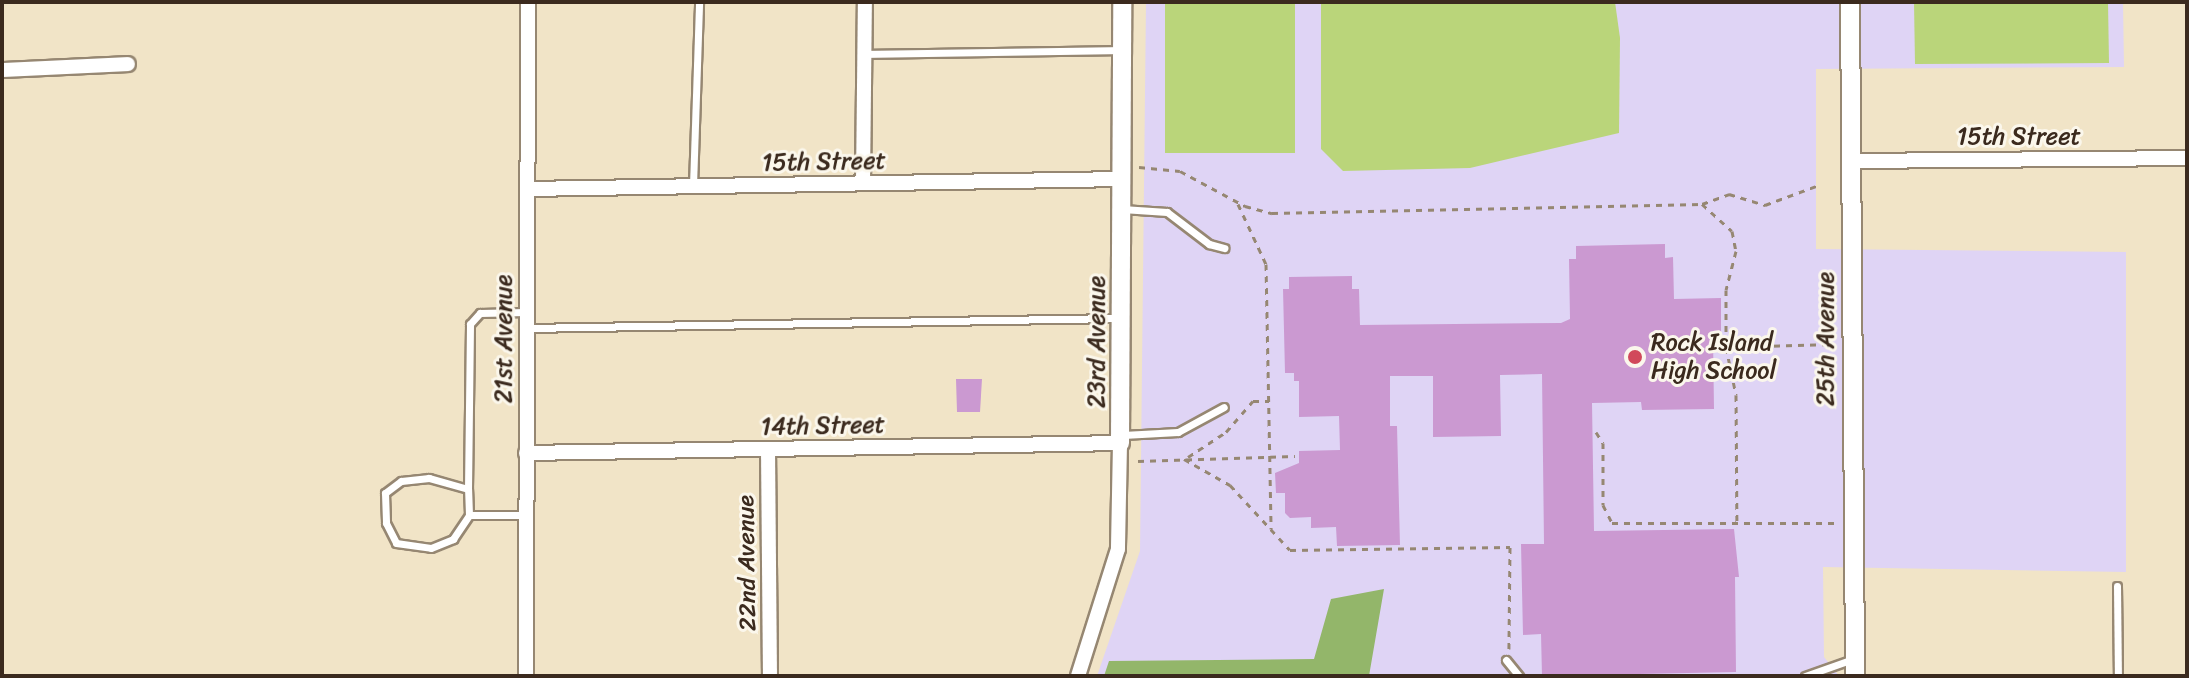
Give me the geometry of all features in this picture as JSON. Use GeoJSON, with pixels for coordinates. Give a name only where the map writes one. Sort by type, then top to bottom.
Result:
{"type":"FeatureCollection","features":[{"type":"Feature","properties":{"kind":"street","name":"21st Avenue"},"geometry":{"type":"LineString","coordinates":[[526,676],[528,2]]}},
{"type":"Feature","properties":{"kind":"street"},"geometry":{"type":"LineString","coordinates":[[863,183],[865,2]]}},
{"type":"Feature","properties":{"kind":"street","name":"23rd Avenue"},"geometry":{"type":"LineString","coordinates":[[1078,676],[1118,549],[1122,2]]}},
{"type":"Feature","properties":{"kind":"street","name":"25th Avenue"},"geometry":{"type":"LineString","coordinates":[[1850,2],[1850,523],[1854,667]]}},
{"type":"Feature","properties":{"kind":"street"},"geometry":{"type":"LineString","coordinates":[[2,70],[128,64]]}},
{"type":"Feature","properties":{"kind":"street","name":"15th Street"},"geometry":{"type":"LineString","coordinates":[[1851,161],[2187,158]]}},
{"type":"Feature","properties":{"kind":"street","name":"15th Street"},"geometry":{"type":"LineString","coordinates":[[527,189],[1122,179]]}},
{"type":"Feature","properties":{"kind":"street","name":"14th Street"},"geometry":{"type":"LineString","coordinates":[[526,453],[1120,439]]}},
{"type":"Feature","properties":{"kind":"street","name":"22nd Avenue"},"geometry":{"type":"LineString","coordinates":[[768,449],[770,676]]}},
{"type":"Feature","properties":{"kind":"lane"},"geometry":{"type":"LineString","coordinates":[[693,186],[699,2]]}},
{"type":"Feature","properties":{"kind":"lane"},"geometry":{"type":"LineString","coordinates":[[864,54],[1122,50]]}},
{"type":"Feature","properties":{"kind":"lane"},"geometry":{"type":"LineString","coordinates":[[1121,209],[1167,212],[1209,244],[1224,248]]}},
{"type":"Feature","properties":{"kind":"lane"},"geometry":{"type":"LineString","coordinates":[[468,489],[429,478],[401,481],[385,493],[386,523],[396,543],[431,548],[453,539],[469,515],[470,324],[480,313],[526,312]]}},
{"type":"Feature","properties":{"kind":"lane"},"geometry":{"type":"LineString","coordinates":[[526,328],[1121,318]]}},
{"type":"Feature","properties":{"kind":"lane"},"geometry":{"type":"LineString","coordinates":[[1120,439],[1178,432],[1224,407]]}},
{"type":"Feature","properties":{"kind":"lane"},"geometry":{"type":"LineString","coordinates":[[469,515],[526,515]]}},
{"type":"Feature","properties":{"kind":"lane"},"geometry":{"type":"LineString","coordinates":[[2117,586],[2118,676]]}},
{"type":"Feature","properties":{"kind":"lane"},"geometry":{"type":"LineString","coordinates":[[1506,660],[1519,676]]}},
{"type":"Feature","properties":{"kind":"lane"},"geometry":{"type":"LineString","coordinates":[[1805,676],[1854,667]]}},
{"type":"Feature","properties":{"kind":"path"},"geometry":{"type":"LineString","coordinates":[[1139,167],[1180,171],[1237,202],[1272,213],[1702,204],[1729,194],[1765,205],[1819,185]]}},
{"type":"Feature","properties":{"kind":"path"},"geometry":{"type":"LineString","coordinates":[[1237,202],[1266,264],[1271,529]]}},
{"type":"Feature","properties":{"kind":"path"},"geometry":{"type":"LineString","coordinates":[[1702,204],[1732,231],[1736,251],[1726,290],[1726,347],[1736,395],[1737,523]]}},
{"type":"Feature","properties":{"kind":"path"},"geometry":{"type":"LineString","coordinates":[[1726,347],[1850,343]]}},
{"type":"Feature","properties":{"kind":"path"},"geometry":{"type":"LineString","coordinates":[[1184,459],[1226,432],[1253,401],[1269,401]]}},
{"type":"Feature","properties":{"kind":"path"},"geometry":{"type":"LineString","coordinates":[[1596,432],[1603,443],[1603,505],[1612,523],[1850,523]]}},
{"type":"Feature","properties":{"kind":"path"},"geometry":{"type":"LineString","coordinates":[[1138,461],[1295,456]]}},
{"type":"Feature","properties":{"kind":"path"},"geometry":{"type":"LineString","coordinates":[[1184,459],[1230,485],[1290,550],[1510,547],[1511,640],[1506,660]]}},
{"type":"Feature","properties":{"kind":"shaded area","name":"Rock Island High School"},"geometry":{"type":"Polygon","coordinates":[[[1146,2],[2123,2],[2124,67],[1816,69],[1816,249],[2126,252],[2126,572],[1823,567],[1824,657],[1839,676],[1097,676],[1140,551],[1146,2]]]}},
{"type":"Feature","properties":{"kind":"green space"},"geometry":{"type":"Polygon","coordinates":[[[1165,2],[1295,2],[1295,153],[1165,153],[1165,2]]]}},
{"type":"Feature","properties":{"kind":"green space"},"geometry":{"type":"Polygon","coordinates":[[[1321,2],[1615,2],[1620,38],[1619,133],[1470,168],[1343,171],[1321,149],[1321,2]]]}},
{"type":"Feature","properties":{"kind":"green space"},"geometry":{"type":"Polygon","coordinates":[[[1914,2],[2108,2],[2109,63],[1915,64],[1914,2]]]}},
{"type":"Feature","properties":{"kind":"green space"},"geometry":{"type":"Polygon","coordinates":[[[1384,589],[1369,676],[1104,676],[1109,661],[1314,659],[1331,599],[1384,589]]]}},
{"type":"Feature","properties":{"kind":"building"},"geometry":{"type":"Polygon","coordinates":[[[1665,244],[1665,258],[1673,257],[1674,299],[1721,298],[1721,338],[1713,338],[1714,409],[1642,410],[1641,402],[1592,403],[1594,531],[1734,529],[1739,577],[1735,577],[1736,672],[1542,676],[1541,634],[1523,635],[1521,544],[1544,544],[1542,374],[1500,375],[1501,436],[1433,437],[1433,376],[1390,376],[1390,426],[1397,426],[1400,545],[1337,546],[1336,527],[1311,528],[1311,517],[1290,518],[1285,513],[1285,493],[1276,493],[1275,473],[1299,463],[1299,451],[1340,450],[1339,416],[1299,417],[1299,381],[1294,381],[1294,373],[1285,373],[1283,289],[1289,289],[1289,277],[1352,276],[1352,289],[1359,289],[1360,325],[1561,323],[1570,319],[1569,259],[1576,259],[1576,246],[1665,244]]]}},
{"type":"Feature","properties":{"kind":"building"},"geometry":{"type":"Polygon","coordinates":[[[956,379],[982,379],[980,412],[957,412],[956,379]]]}},
{"type":"Feature","properties":{"kind":"place","name":"Rock Island High School"},"geometry":{"type":"Point","coordinates":[1635,357]}}]}
